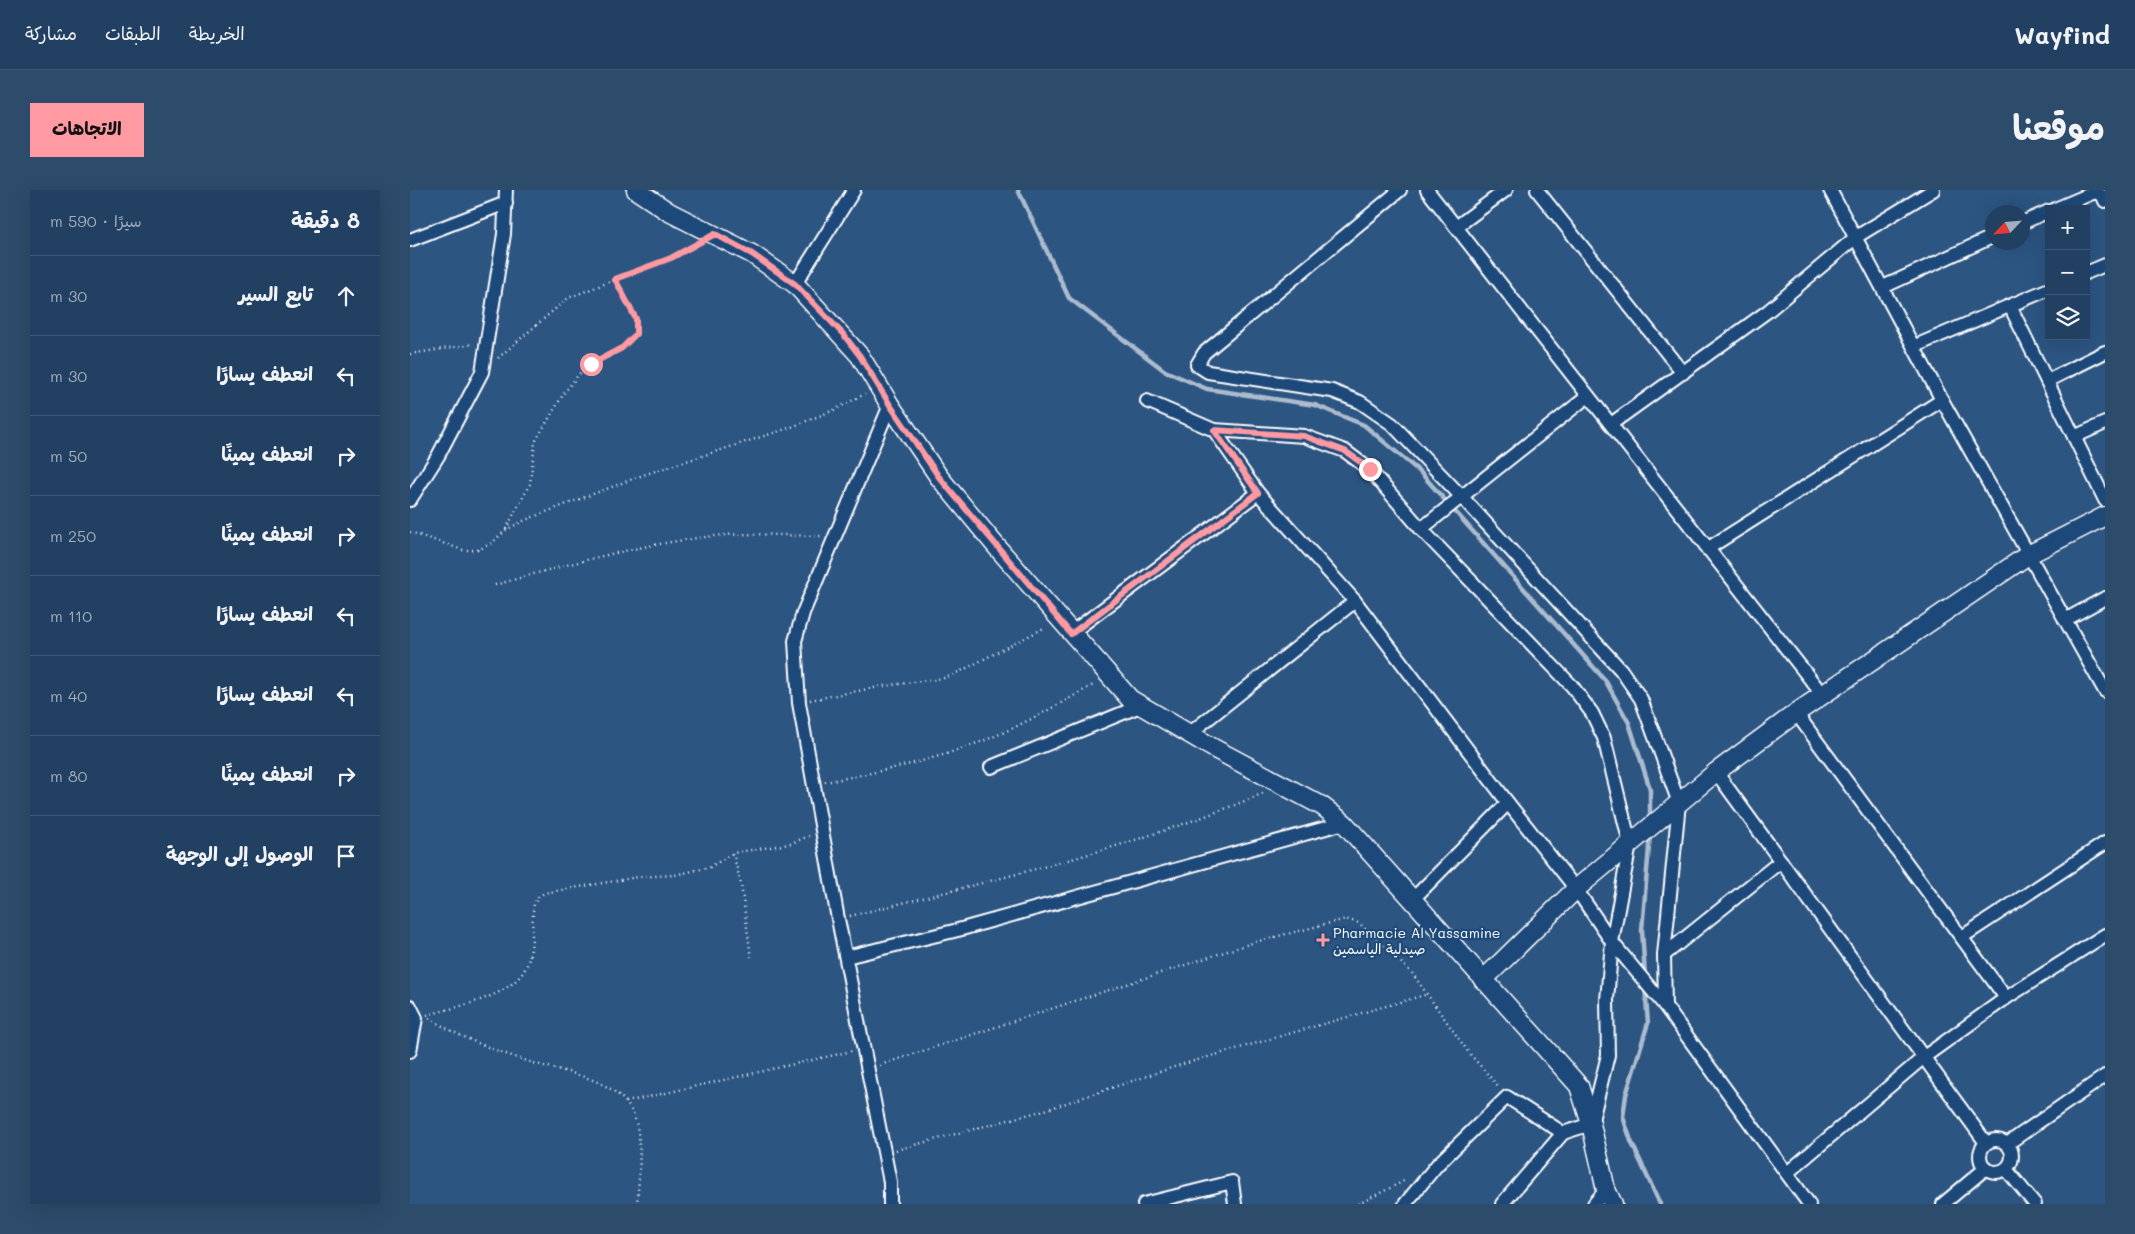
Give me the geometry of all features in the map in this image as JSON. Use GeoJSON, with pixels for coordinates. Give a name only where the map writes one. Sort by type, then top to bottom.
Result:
{"type":"FeatureCollection","features":[{"type":"Feature","properties":{"kind":"street"},"geometry":{"type":"LineString","coordinates":[[410,500],[442,447],[482,372],[504,234],[506,190]]}},
{"type":"Feature","properties":{"kind":"street"},"geometry":{"type":"LineString","coordinates":[[636,190],[669,212],[752,254],[795,284],[843,334],[860,356],[890,405],[939,477],[1071,634],[1130,699],[1189,734],[1322,806],[1344,823],[1579,1086],[1591,1124],[1609,1197],[1594,1204]]}},
{"type":"Feature","properties":{"kind":"street"},"geometry":{"type":"LineString","coordinates":[[795,284],[854,190]]}},
{"type":"Feature","properties":{"kind":"street"},"geometry":{"type":"LineString","coordinates":[[1400,190],[1204,353],[1197,365],[1208,372],[1332,391],[1360,402],[1392,424],[1621,670],[1641,699],[1674,808],[1664,955],[1665,1006]]}},
{"type":"Feature","properties":{"kind":"street"},"geometry":{"type":"LineString","coordinates":[[1427,190],[1822,694]]}},
{"type":"Feature","properties":{"kind":"street"},"geometry":{"type":"LineString","coordinates":[[1456,227],[1506,190]]}},
{"type":"Feature","properties":{"kind":"street"},"geometry":{"type":"LineString","coordinates":[[1537,190],[1683,373]]}},
{"type":"Feature","properties":{"kind":"street"},"geometry":{"type":"LineString","coordinates":[[1830,190],[1915,346],[1942,400],[2105,691]]}},
{"type":"Feature","properties":{"kind":"street"},"geometry":{"type":"LineString","coordinates":[[1611,424],[1768,311],[1856,237],[1933,190]]}},
{"type":"Feature","properties":{"kind":"street"},"geometry":{"type":"LineString","coordinates":[[2064,205],[2095,192],[2103,196],[2105,201]]}},
{"type":"Feature","properties":{"kind":"street"},"geometry":{"type":"LineString","coordinates":[[410,240],[506,203]]}},
{"type":"Feature","properties":{"kind":"street"},"geometry":{"type":"LineString","coordinates":[[2030,219],[2045,213]]}},
{"type":"Feature","properties":{"kind":"street"},"geometry":{"type":"LineString","coordinates":[[1883,287],[1985,240]]}},
{"type":"Feature","properties":{"kind":"street"},"geometry":{"type":"LineString","coordinates":[[2090,271],[2105,265]]}},
{"type":"Feature","properties":{"kind":"street"},"geometry":{"type":"LineString","coordinates":[[1915,346],[2045,291]]}},
{"type":"Feature","properties":{"kind":"street"},"geometry":{"type":"LineString","coordinates":[[2010,306],[2105,500]]}},
{"type":"Feature","properties":{"kind":"street"},"geometry":{"type":"LineString","coordinates":[[2047,381],[2105,352]]}},
{"type":"Feature","properties":{"kind":"street"},"geometry":{"type":"LineString","coordinates":[[1421,529],[1588,396]]}},
{"type":"Feature","properties":{"kind":"street"},"geometry":{"type":"LineString","coordinates":[[1707,549],[1942,400]]}},
{"type":"Feature","properties":{"kind":"street"},"geometry":{"type":"LineString","coordinates":[[1147,401],[1214,430],[1304,436],[1345,451],[1370,469],[1421,529],[1572,686],[1592,714],[1604,738],[1635,840],[1612,942],[1607,1000],[1608,1056],[1591,1124]]}},
{"type":"Feature","properties":{"kind":"street"},"geometry":{"type":"LineString","coordinates":[[890,405],[803,612],[795,641],[799,703],[838,919],[885,1153],[890,1182],[890,1204]]}},
{"type":"Feature","properties":{"kind":"street"},"geometry":{"type":"LineString","coordinates":[[2074,437],[2105,423]]}},
{"type":"Feature","properties":{"kind":"street"},"geometry":{"type":"LineString","coordinates":[[1214,430],[1258,493],[1355,601],[1508,803],[1576,888],[1612,942],[1665,1006],[1809,1204]]}},
{"type":"Feature","properties":{"kind":"street"},"geometry":{"type":"LineString","coordinates":[[1071,634],[1258,493]]}},
{"type":"Feature","properties":{"kind":"street"},"geometry":{"type":"LineString","coordinates":[[1483,980],[1576,888],[1716,772],[1796,712],[2028,555],[2105,516]]}},
{"type":"Feature","properties":{"kind":"street"},"geometry":{"type":"LineString","coordinates":[[2065,620],[2105,598]]}},
{"type":"Feature","properties":{"kind":"street"},"geometry":{"type":"LineString","coordinates":[[1189,734],[1355,601]]}},
{"type":"Feature","properties":{"kind":"street"},"geometry":{"type":"LineString","coordinates":[[991,767],[1140,706]]}},
{"type":"Feature","properties":{"kind":"street"},"geometry":{"type":"LineString","coordinates":[[1796,712],[2006,998]]}},
{"type":"Feature","properties":{"kind":"street"},"geometry":{"type":"LineString","coordinates":[[1716,772],[1986,1144]]}},
{"type":"Feature","properties":{"kind":"street"},"geometry":{"type":"LineString","coordinates":[[1413,899],[1508,803]]}},
{"type":"Feature","properties":{"kind":"street"},"geometry":{"type":"LineString","coordinates":[[846,957],[958,930],[1344,823]]}},
{"type":"Feature","properties":{"kind":"street"},"geometry":{"type":"LineString","coordinates":[[1962,937],[2105,843]]}},
{"type":"Feature","properties":{"kind":"street"},"geometry":{"type":"LineString","coordinates":[[1664,955],[1781,861]]}},
{"type":"Feature","properties":{"kind":"street"},"geometry":{"type":"LineString","coordinates":[[1787,1173],[1924,1057],[2006,998],[2105,935]]}},
{"type":"Feature","properties":{"kind":"street"},"geometry":{"type":"LineString","coordinates":[[410,1006],[416,1018],[410,1050]]}},
{"type":"Feature","properties":{"kind":"street"},"geometry":{"type":"LineString","coordinates":[[2008,1144],[2105,1076]]}},
{"type":"Feature","properties":{"kind":"street"},"geometry":{"type":"LineString","coordinates":[[1405,1204],[1437,1165],[1507,1097],[1563,1133]]}},
{"type":"Feature","properties":{"kind":"street"},"geometry":{"type":"LineString","coordinates":[[1502,1204],[1563,1133],[1591,1124]]}},
{"type":"Feature","properties":{"kind":"street"},"geometry":{"type":"LineString","coordinates":[[1997,1140],[2008,1144],[2013,1154],[2012,1160],[2006,1169],[1996,1172],[1986,1168],[1980,1158],[1980,1153],[1986,1144],[1997,1140]]}},
{"type":"Feature","properties":{"kind":"street"},"geometry":{"type":"LineString","coordinates":[[1943,1204],[1986,1168]]}},
{"type":"Feature","properties":{"kind":"street"},"geometry":{"type":"LineString","coordinates":[[2006,1169],[2035,1204]]}},
{"type":"Feature","properties":{"kind":"street"},"geometry":{"type":"LineString","coordinates":[[1144,1204],[1232,1182],[1235,1204]]}},
{"type":"Feature","properties":{"kind":"path"},"geometry":{"type":"LineString","coordinates":[[482,372],[556,306],[580,292],[671,258],[715,234]]}},
{"type":"Feature","properties":{"kind":"path"},"geometry":{"type":"LineString","coordinates":[[410,532],[471,551],[492,543],[506,530],[530,484],[535,442],[564,392],[579,374],[591,364],[622,348],[636,334],[636,319],[615,279]]}},
{"type":"Feature","properties":{"kind":"path"},"geometry":{"type":"LineString","coordinates":[[410,354],[487,342]]}},
{"type":"Feature","properties":{"kind":"path"},"geometry":{"type":"LineString","coordinates":[[506,530],[643,476],[789,428],[834,410],[879,387]]}},
{"type":"Feature","properties":{"kind":"path"},"geometry":{"type":"LineString","coordinates":[[495,585],[600,555],[665,543],[717,536],[836,536]]}},
{"type":"Feature","properties":{"kind":"path"},"geometry":{"type":"LineString","coordinates":[[799,703],[884,686],[944,678],[1059,620]]}},
{"type":"Feature","properties":{"kind":"path"},"geometry":{"type":"LineString","coordinates":[[814,785],[877,772],[969,746],[1039,715],[1110,676]]}},
{"type":"Feature","properties":{"kind":"path"},"geometry":{"type":"LineString","coordinates":[[838,919],[1036,869],[1149,836],[1213,814],[1284,784]]}},
{"type":"Feature","properties":{"kind":"path"},"geometry":{"type":"LineString","coordinates":[[637,1204],[638,1137],[632,1111],[626,1102],[613,1090],[597,1082],[526,1061],[465,1037],[446,1029],[426,1015],[484,998],[503,990],[519,978],[529,960],[534,904],[544,892],[638,877],[675,875],[710,867],[733,853],[789,844],[822,830]]}},
{"type":"Feature","properties":{"kind":"path"},"geometry":{"type":"LineString","coordinates":[[733,853],[740,884],[751,957]]}},
{"type":"Feature","properties":{"kind":"path"},"geometry":{"type":"LineString","coordinates":[[869,1069],[1255,942],[1346,918],[1359,922],[1412,973],[1469,1053],[1507,1097]]}},
{"type":"Feature","properties":{"kind":"path"},"geometry":{"type":"LineString","coordinates":[[885,1153],[1045,1110],[1180,1065],[1428,994]]}},
{"type":"Feature","properties":{"kind":"path"},"geometry":{"type":"LineString","coordinates":[[626,1102],[865,1048]]}},
{"type":"Feature","properties":{"kind":"path"},"geometry":{"type":"LineString","coordinates":[[1358,1204],[1411,1178]]}},
{"type":"Feature","properties":{"kind":"waterway"},"geometry":{"type":"LineString","coordinates":[[1018,190],[1069,298],[1165,371],[1207,389],[1315,405],[1364,425],[1420,472],[1605,680],[1629,723],[1650,789],[1650,820]]}},
{"type":"Feature","properties":{"kind":"waterway"},"geometry":{"type":"LineString","coordinates":[[1645,976],[1642,930],[1650,835]]}},
{"type":"Feature","properties":{"kind":"waterway"},"geometry":{"type":"LineString","coordinates":[[1645,987],[1648,1023],[1626,1095],[1623,1117],[1631,1141],[1660,1204]]}},
{"type":"Feature","properties":{"kind":"place","name":"Pharmacie Al Yassamine صيدلية الياسمين"},"geometry":{"type":"Point","coordinates":[1323,940]}},
{"type":"Feature","properties":{"kind":"route"},"geometry":{"type":"LineString","coordinates":[[591,364],[622,348],[636,334],[638,325],[636,319],[615,279],[671,258],[715,234],[752,254],[795,284],[843,334],[860,356],[890,405],[939,477],[1071,634],[1258,493],[1214,430],[1304,436],[1325,442],[1345,451],[1370,469]]}}]}
